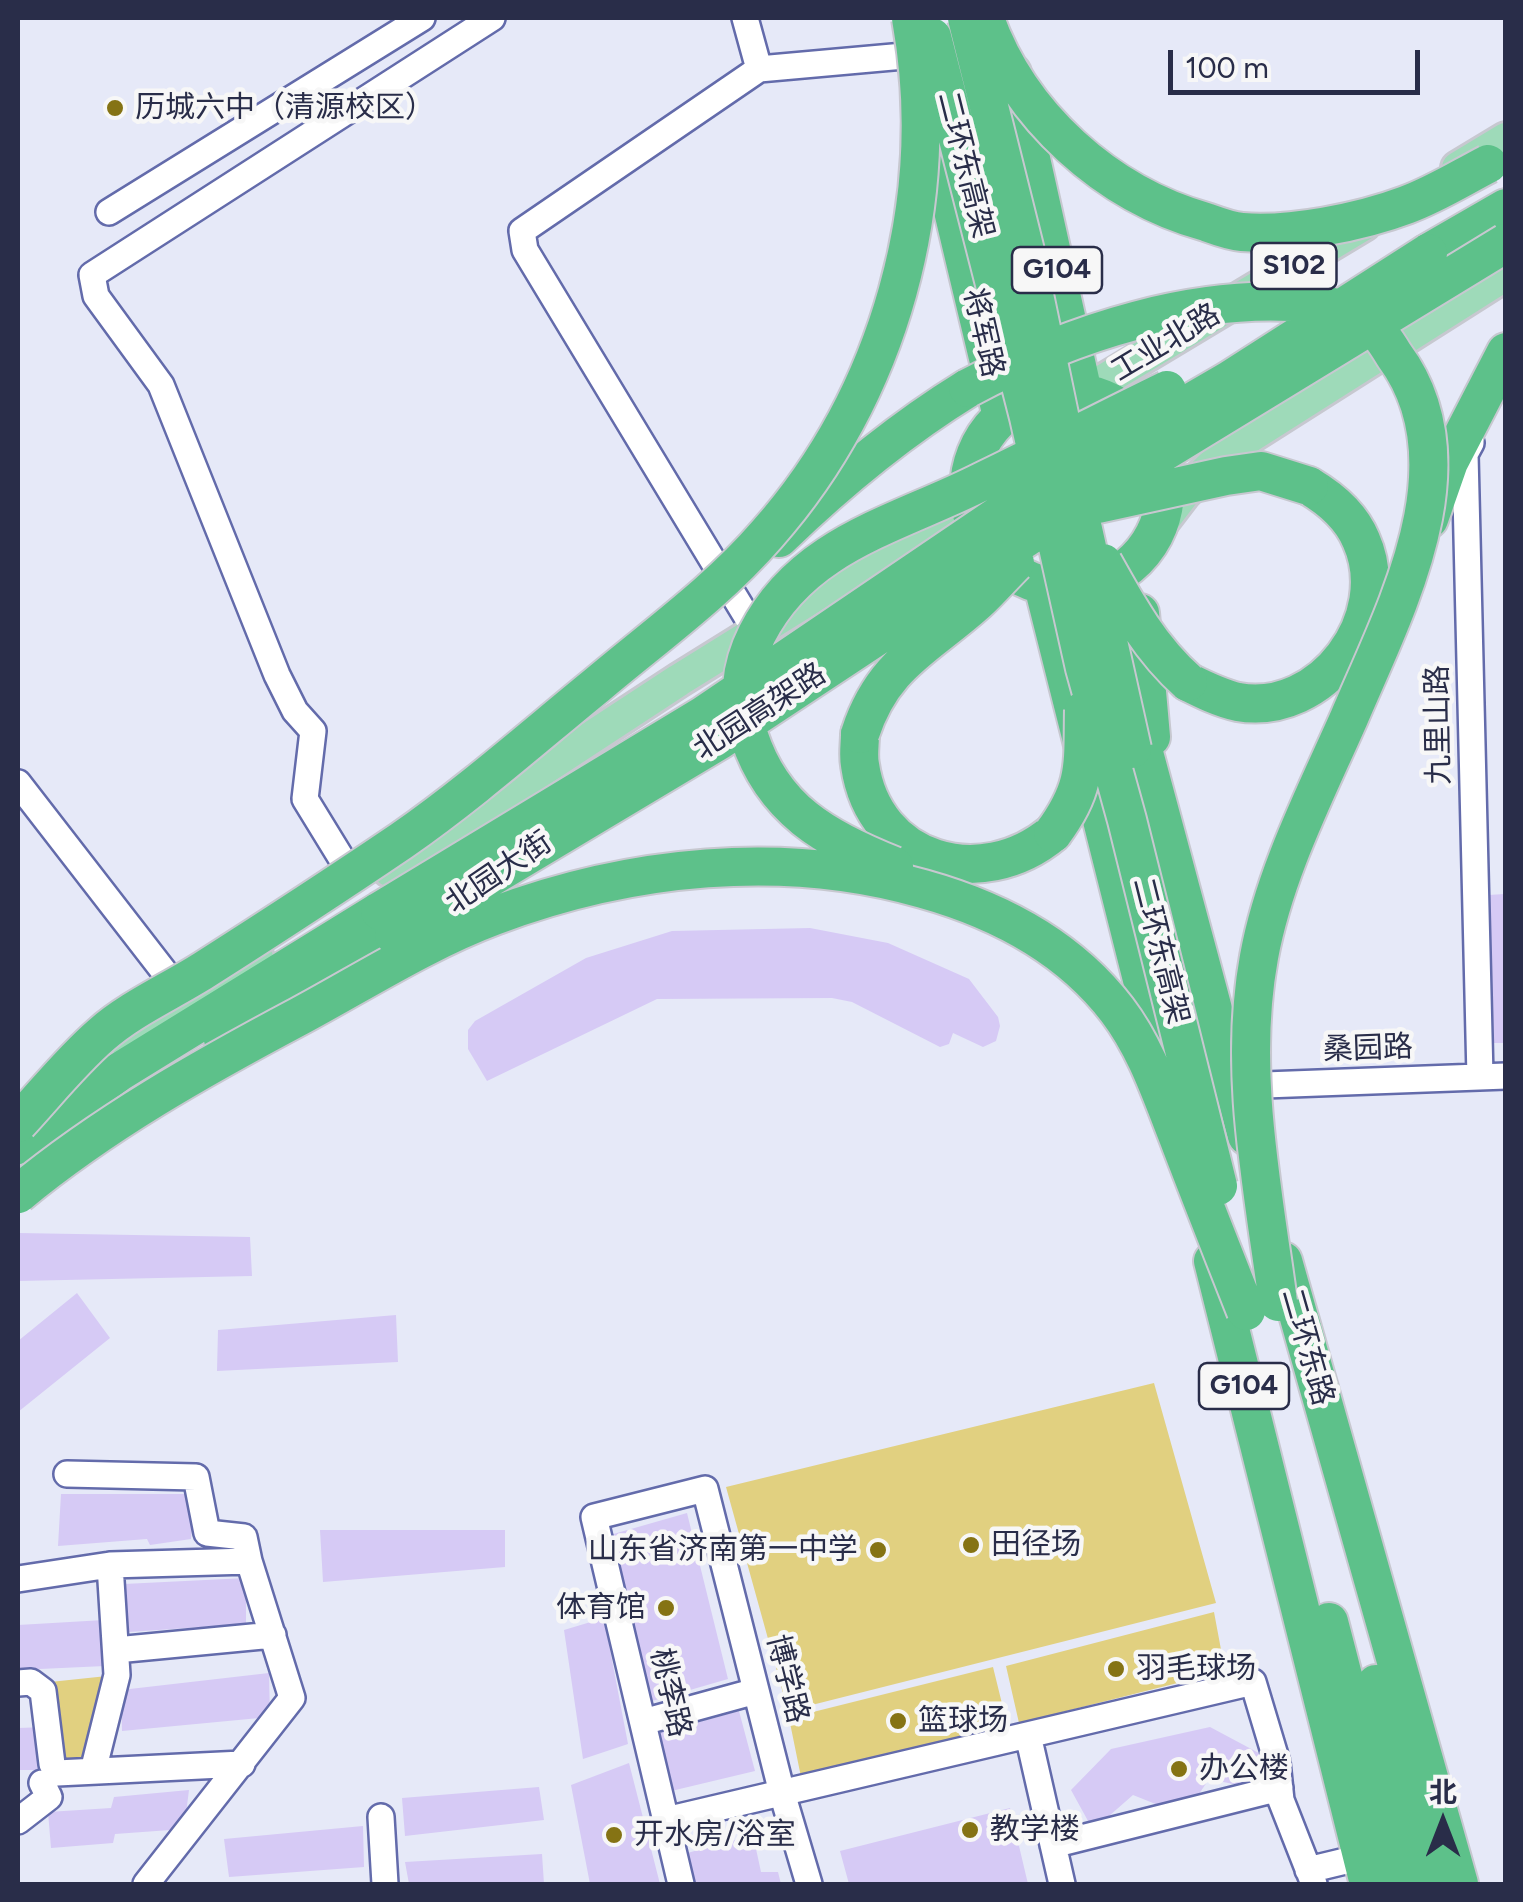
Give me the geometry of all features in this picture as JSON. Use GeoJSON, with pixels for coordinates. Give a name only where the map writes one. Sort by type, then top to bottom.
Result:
{"type":"FeatureCollection","features":[{"type":"Feature","properties":{"kind":"highway","name":"二环东高架"},"geometry":{"type":"LineString","coordinates":[[926,18],[1029,417],[1085,668],[1428,1884]]}},
{"type":"Feature","properties":{"kind":"highway","name":"二环东高架"},"geometry":{"type":"LineString","coordinates":[[967,18],[1024,246],[1073,519],[1397,1884]]}},
{"type":"Feature","properties":{"kind":"highway"},"geometry":{"type":"LineString","coordinates":[[985,18],[1017,84],[1076,151],[1107,176],[1148,200],[1187,217],[1239,232],[1270,232],[1366,218],[1408,205],[1506,157]]}},
{"type":"Feature","properties":{"kind":"highway","name":"G104"},"geometry":{"type":"LineString","coordinates":[[998,18],[1083,392]]}},
{"type":"Feature","properties":{"kind":"highway"},"geometry":{"type":"LineString","coordinates":[[18,1123],[102,1034],[351,874],[504,765],[687,613],[767,535],[832,448],[858,400],[882,344],[905,265],[916,200],[921,116],[918,55],[910,30]]}},
{"type":"Feature","properties":{"kind":"highway","name":"将军路"},"geometry":{"type":"LineString","coordinates":[[910,30],[1002,415]]}},
{"type":"Feature","properties":{"kind":"highway"},"geometry":{"type":"LineString","coordinates":[[1262,1306],[1142,1049],[1116,1009],[1073,965],[1034,935],[997,913],[856,851],[808,824],[776,790],[756,758],[742,713],[741,683],[748,652],[765,618],[790,584],[813,564],[849,542],[992,477],[1239,354],[1506,208]]}},
{"type":"Feature","properties":{"kind":"highway","name":"北园高架路"},"geometry":{"type":"LineString","coordinates":[[18,1184],[47,1154],[196,1056],[720,740],[1506,242]]}},
{"type":"Feature","properties":{"kind":"highway","name":"北园高架路"},"geometry":{"type":"LineString","coordinates":[[18,1145],[120,1072],[704,715],[1011,507],[1228,380],[1428,253]]}},
{"type":"Feature","properties":{"kind":"highway"},"geometry":{"type":"LineString","coordinates":[[730,572],[773,544],[842,477],[916,420],[985,378],[1074,340],[1136,322],[1274,299],[1329,305],[1371,324],[1416,391],[1427,430],[1429,472],[1424,510],[1403,592]]}},
{"type":"Feature","properties":{"kind":"highway"},"geometry":{"type":"LineString","coordinates":[[1262,1306],[1250,1059],[1252,1003],[1260,954],[1284,870],[1403,592],[1449,462],[1506,352]]}},
{"type":"Feature","properties":{"kind":"highway"},"geometry":{"type":"LineString","coordinates":[[967,501],[970,469],[981,440],[1002,415],[1026,400],[1054,392],[1083,392],[1116,405],[1143,428],[1160,459],[1165,494],[1158,526],[1136,560],[1104,581],[1074,588],[1018,572]]}},
{"type":"Feature","properties":{"kind":"highway"},"geometry":{"type":"LineString","coordinates":[[1073,519],[1163,660],[1188,682],[1241,702],[1273,701],[1302,693],[1332,673],[1363,626],[1370,595],[1362,541],[1330,498],[1310,486],[1261,472],[1226,476],[1073,519],[914,652],[887,678],[869,705],[860,734],[860,764],[870,798],[884,824],[925,856],[950,864],[979,866],[1011,860],[1034,849],[1053,833],[1074,805],[1082,772],[1085,668]]}},
{"type":"Feature","properties":{"kind":"highway","name":"G104"},"geometry":{"type":"LineString","coordinates":[[967,501],[1018,572],[1036,646],[1098,802],[1366,1871]]}},
{"type":"Feature","properties":{"kind":"highway","name":"二环东路"},"geometry":{"type":"LineString","coordinates":[[1136,560],[1157,810]]}},
{"type":"Feature","properties":{"kind":"highway","name":"二环东路"},"geometry":{"type":"LineString","coordinates":[[1104,581],[1157,810],[1459,1884]]}},
{"type":"Feature","properties":{"kind":"highway"},"geometry":{"type":"LineString","coordinates":[[18,1194],[73,1149],[248,1043],[490,917],[552,896],[648,876],[744,866],[798,868],[899,882],[997,913]]}},
{"type":"Feature","properties":{"kind":"main road","name":"工业北路"},"geometry":{"type":"LineString","coordinates":[[1083,392],[1506,139]]}},
{"type":"Feature","properties":{"kind":"main road"},"geometry":{"type":"LineString","coordinates":[[1158,526],[1184,493],[1227,452],[1506,274]]}},
{"type":"Feature","properties":{"kind":"main road","name":"北园大街"},"geometry":{"type":"LineString","coordinates":[[18,1131],[190,1004],[646,701],[967,501]]}},
{"type":"Feature","properties":{"kind":"main road","name":"北园大街"},"geometry":{"type":"LineString","coordinates":[[18,1209],[78,1159],[226,1064],[516,859],[1018,572]]}},
{"type":"Feature","properties":{"kind":"street"},"geometry":{"type":"LineString","coordinates":[[109,212],[422,18]]}},
{"type":"Feature","properties":{"kind":"street"},"geometry":{"type":"LineString","coordinates":[[351,874],[306,799],[313,731],[295,711],[277,676],[160,385],[96,296],[92,274],[492,18]]}},
{"type":"Feature","properties":{"kind":"street"},"geometry":{"type":"LineString","coordinates":[[745,18],[759,70]]}},
{"type":"Feature","properties":{"kind":"street"},"geometry":{"type":"LineString","coordinates":[[756,632],[525,250],[522,230],[759,70],[910,30]]}},
{"type":"Feature","properties":{"kind":"street","name":"九里山路"},"geometry":{"type":"LineString","coordinates":[[1493,1076],[1465,454],[1506,382]]}},
{"type":"Feature","properties":{"kind":"street"},"geometry":{"type":"LineString","coordinates":[[18,783],[190,1004]]}},
{"type":"Feature","properties":{"kind":"street","name":"桑园路"},"geometry":{"type":"LineString","coordinates":[[1233,1087],[1493,1076]]}},
{"type":"Feature","properties":{"kind":"street"},"geometry":{"type":"LineString","coordinates":[[67,1474],[196,1477],[207,1533],[244,1538],[292,1698],[146,1884]]}},
{"type":"Feature","properties":{"kind":"street","name":"博学路"},"geometry":{"type":"LineString","coordinates":[[594,1517],[704,1489],[809,1884]]}},
{"type":"Feature","properties":{"kind":"street","name":"桃李路"},"geometry":{"type":"LineString","coordinates":[[594,1517],[682,1884]]}},
{"type":"Feature","properties":{"kind":"street"},"geometry":{"type":"LineString","coordinates":[[18,1579],[110,1566],[249,1561]]}},
{"type":"Feature","properties":{"kind":"street"},"geometry":{"type":"LineString","coordinates":[[93,1771],[117,1675],[110,1566]]}},
{"type":"Feature","properties":{"kind":"street"},"geometry":{"type":"LineString","coordinates":[[116,1650],[272,1635]]}},
{"type":"Feature","properties":{"kind":"street"},"geometry":{"type":"LineString","coordinates":[[18,1683],[30,1682],[43,1691],[52,1764],[39,1780]]}},
{"type":"Feature","properties":{"kind":"street"},"geometry":{"type":"LineString","coordinates":[[666,1820],[1253,1682],[1277,1762],[1281,1800],[1311,1878],[1366,1871]]}},
{"type":"Feature","properties":{"kind":"street"},"geometry":{"type":"LineString","coordinates":[[643,1722],[756,1691]]}},
{"type":"Feature","properties":{"kind":"street"},"geometry":{"type":"LineString","coordinates":[[1028,1735],[1062,1884]]}},
{"type":"Feature","properties":{"kind":"street"},"geometry":{"type":"LineString","coordinates":[[39,1780],[93,1771],[242,1764]]}},
{"type":"Feature","properties":{"kind":"street"},"geometry":{"type":"LineString","coordinates":[[18,1821],[49,1797],[39,1780]]}},
{"type":"Feature","properties":{"kind":"street"},"geometry":{"type":"LineString","coordinates":[[1052,1845],[1280,1788]]}},
{"type":"Feature","properties":{"kind":"street"},"geometry":{"type":"LineString","coordinates":[[381,1817],[385,1884]]}},
{"type":"Feature","properties":{"kind":"shaded area","name":"田径场"},"geometry":{"type":"Polygon","coordinates":[[[1154,1383],[1216,1603],[788,1711],[726,1487],[1154,1383]]]}},
{"type":"Feature","properties":{"kind":"shaded area","name":"羽毛球场"},"geometry":{"type":"Polygon","coordinates":[[[1214,1612],[1225,1671],[1019,1723],[1006,1666],[1214,1612]]]}},
{"type":"Feature","properties":{"kind":"shaded area","name":"篮球场"},"geometry":{"type":"Polygon","coordinates":[[[993,1667],[1007,1724],[801,1777],[789,1718],[993,1667]]]}},
{"type":"Feature","properties":{"kind":"shaded area"},"geometry":{"type":"Polygon","coordinates":[[[107,1676],[85,1758],[56,1759],[50,1682],[107,1676]]]}},
{"type":"Feature","properties":{"kind":"building"},"geometry":{"type":"Polygon","coordinates":[[[1504,894],[1506,1043],[1491,1043],[1489,895],[1504,894]]]}},
{"type":"Feature","properties":{"kind":"building"},"geometry":{"type":"Polygon","coordinates":[[[810,928],[888,943],[969,979],[998,1017],[996,1041],[983,1047],[953,1033],[949,1044],[940,1047],[852,1002],[832,998],[657,999],[487,1081],[468,1049],[468,1030],[475,1021],[586,958],[672,931],[810,928]]]}},
{"type":"Feature","properties":{"kind":"building"},"geometry":{"type":"Polygon","coordinates":[[[18,1233],[250,1237],[252,1276],[18,1281],[18,1233]]]}},
{"type":"Feature","properties":{"kind":"building"},"geometry":{"type":"Polygon","coordinates":[[[77,1293],[110,1338],[18,1412],[18,1341],[77,1293]]]}},
{"type":"Feature","properties":{"kind":"building"},"geometry":{"type":"Polygon","coordinates":[[[396,1315],[398,1362],[217,1371],[218,1330],[396,1315]]]}},
{"type":"Feature","properties":{"kind":"building"},"geometry":{"type":"Polygon","coordinates":[[[61,1494],[195,1494],[191,1539],[150,1545],[147,1539],[58,1546],[61,1494]]]}},
{"type":"Feature","properties":{"kind":"building","name":"体育馆"},"geometry":{"type":"Polygon","coordinates":[[[687,1513],[728,1679],[645,1703],[603,1537],[687,1513]]]}},
{"type":"Feature","properties":{"kind":"building"},"geometry":{"type":"Polygon","coordinates":[[[320,1530],[505,1530],[505,1567],[323,1582],[320,1530]]]}},
{"type":"Feature","properties":{"kind":"building"},"geometry":{"type":"Polygon","coordinates":[[[246,1578],[246,1624],[129,1632],[124,1584],[246,1578]]]}},
{"type":"Feature","properties":{"kind":"building"},"geometry":{"type":"Polygon","coordinates":[[[604,1618],[628,1744],[583,1759],[564,1630],[604,1618]]]}},
{"type":"Feature","properties":{"kind":"building"},"geometry":{"type":"Polygon","coordinates":[[[104,1620],[105,1666],[18,1670],[18,1625],[104,1620]]]}},
{"type":"Feature","properties":{"kind":"building"},"geometry":{"type":"Polygon","coordinates":[[[269,1673],[270,1717],[122,1731],[121,1690],[269,1673]]]}},
{"type":"Feature","properties":{"kind":"building"},"geometry":{"type":"Polygon","coordinates":[[[739,1711],[755,1771],[667,1792],[656,1734],[739,1711]]]}},
{"type":"Feature","properties":{"kind":"building"},"geometry":{"type":"Polygon","coordinates":[[[46,1727],[42,1770],[18,1770],[18,1728],[46,1727]]]}},
{"type":"Feature","properties":{"kind":"building","name":"办公楼"},"geometry":{"type":"Polygon","coordinates":[[[1210,1727],[1270,1759],[1262,1790],[1209,1779],[1193,1803],[1168,1809],[1133,1795],[1093,1830],[1071,1790],[1111,1749],[1210,1727]]]}},
{"type":"Feature","properties":{"kind":"building","name":"开水房/浴室"},"geometry":{"type":"Polygon","coordinates":[[[629,1763],[660,1884],[590,1884],[571,1785],[629,1763]]]}},
{"type":"Feature","properties":{"kind":"building"},"geometry":{"type":"Polygon","coordinates":[[[539,1787],[544,1820],[405,1836],[402,1798],[539,1787]]]}},
{"type":"Feature","properties":{"kind":"building"},"geometry":{"type":"Polygon","coordinates":[[[189,1790],[184,1829],[115,1834],[113,1843],[51,1848],[48,1812],[111,1808],[114,1797],[189,1790]]]}},
{"type":"Feature","properties":{"kind":"building","name":"教学楼"},"geometry":{"type":"Polygon","coordinates":[[[1010,1808],[1028,1884],[849,1884],[840,1851],[1010,1808]]]}},
{"type":"Feature","properties":{"kind":"building"},"geometry":{"type":"Polygon","coordinates":[[[363,1826],[364,1867],[229,1877],[224,1839],[363,1826]]]}},
{"type":"Feature","properties":{"kind":"building"},"geometry":{"type":"Polygon","coordinates":[[[753,1835],[761,1872],[778,1872],[781,1884],[688,1884],[680,1855],[753,1835]]]}},
{"type":"Feature","properties":{"kind":"building"},"geometry":{"type":"Polygon","coordinates":[[[542,1854],[544,1884],[409,1884],[405,1862],[542,1854]]]}},
{"type":"Feature","properties":{"kind":"place","name":"历城六中（清源校区）"},"geometry":{"type":"Point","coordinates":[115,108]}},
{"type":"Feature","properties":{"kind":"place","name":"田径场"},"geometry":{"type":"Point","coordinates":[971,1545]}},
{"type":"Feature","properties":{"kind":"place","name":"山东省济南第一中学"},"geometry":{"type":"Point","coordinates":[878,1550]}},
{"type":"Feature","properties":{"kind":"place","name":"体育馆"},"geometry":{"type":"Point","coordinates":[666,1608]}},
{"type":"Feature","properties":{"kind":"place","name":"羽毛球场"},"geometry":{"type":"Point","coordinates":[1116,1669]}},
{"type":"Feature","properties":{"kind":"place","name":"篮球场"},"geometry":{"type":"Point","coordinates":[898,1721]}},
{"type":"Feature","properties":{"kind":"place","name":"办公楼"},"geometry":{"type":"Point","coordinates":[1179,1769]}},
{"type":"Feature","properties":{"kind":"place","name":"教学楼"},"geometry":{"type":"Point","coordinates":[970,1830]}},
{"type":"Feature","properties":{"kind":"place","name":"开水房/浴室"},"geometry":{"type":"Point","coordinates":[614,1835]}}]}
